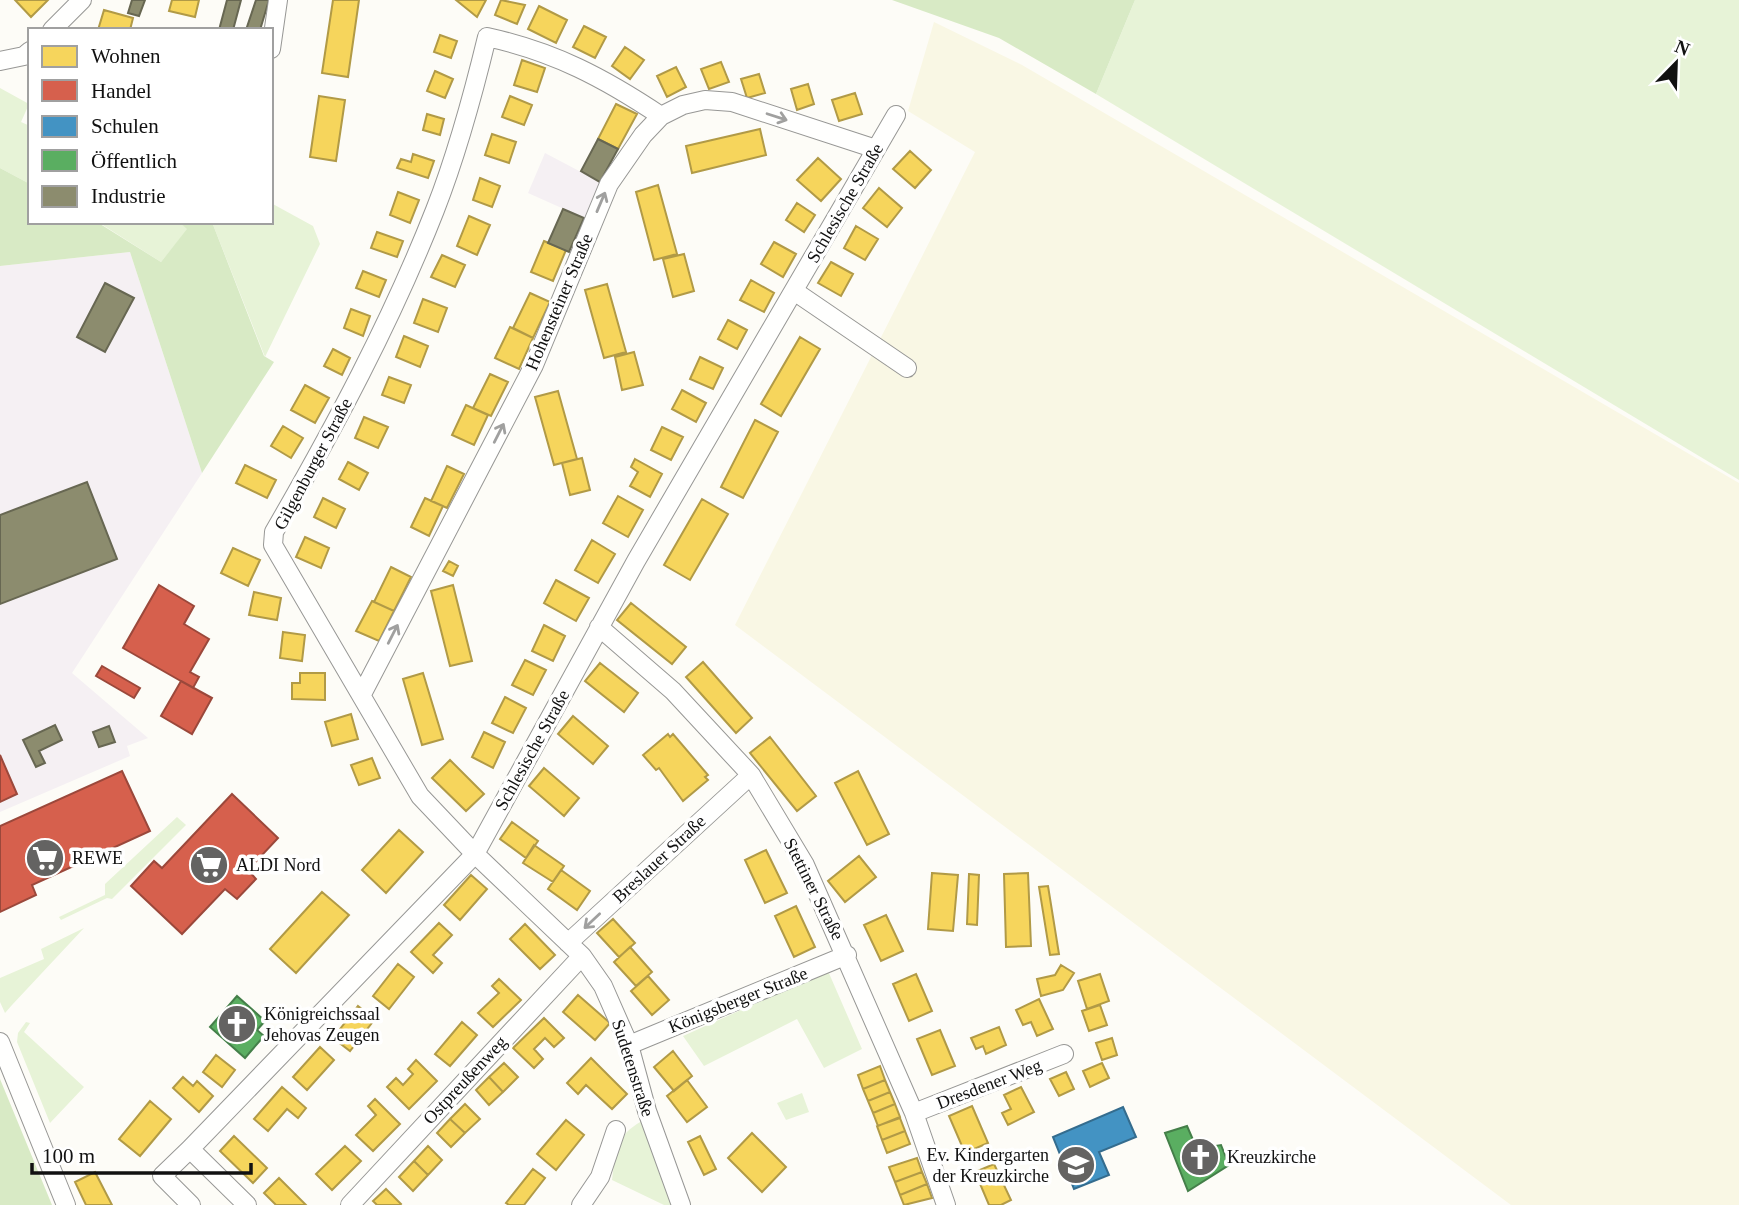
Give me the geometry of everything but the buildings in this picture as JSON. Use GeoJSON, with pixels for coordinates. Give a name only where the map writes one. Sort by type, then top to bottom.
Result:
{"type":"FeatureCollection","features":[{"type":"Feature","properties":{"kind":"street"},"geometry":{"type":"LineString","coordinates":[[54,28],[82,0]]}},
{"type":"Feature","properties":{"kind":"street"},"geometry":{"type":"LineString","coordinates":[[273,35],[278,0]]}},
{"type":"Feature","properties":{"kind":"street","name":"Gilgenburger Straße"},"geometry":{"type":"LineString","coordinates":[[475,854],[420,796],[273,545],[274,532],[355,384],[416,256],[452,164],[487,37],[570,61],[616,86],[661,116]]}},
{"type":"Feature","properties":{"kind":"street"},"geometry":{"type":"LineString","coordinates":[[0,61],[28,58]]}},
{"type":"Feature","properties":{"kind":"street","name":"Hohensteiner Straße"},"geometry":{"type":"LineString","coordinates":[[362,694],[534,365],[609,184],[628,153],[661,116],[683,105],[705,100],[732,102],[876,149]]}},
{"type":"Feature","properties":{"kind":"street","name":"Schlesische Straße"},"geometry":{"type":"LineString","coordinates":[[191,1205],[162,1177],[475,854],[599,627],[896,115]]}},
{"type":"Feature","properties":{"kind":"street"},"geometry":{"type":"LineString","coordinates":[[794,292],[907,368]]}},
{"type":"Feature","properties":{"kind":"street","name":"Stettiner Straße"},"geometry":{"type":"LineString","coordinates":[[599,627],[673,691],[751,775],[805,865],[847,955],[914,1113],[946,1205]]}},
{"type":"Feature","properties":{"kind":"street","name":"Breslauer Straße"},"geometry":{"type":"LineString","coordinates":[[568,943],[751,775]]}},
{"type":"Feature","properties":{"kind":"street","name":"Sudetenstraße"},"geometry":{"type":"LineString","coordinates":[[475,854],[582,956],[603,986],[629,1045],[647,1111],[681,1205]]}},
{"type":"Feature","properties":{"kind":"street","name":"Königsberger Straße"},"geometry":{"type":"LineString","coordinates":[[629,1045],[847,955]]}},
{"type":"Feature","properties":{"kind":"street","name":"Ostpreußenweg"},"geometry":{"type":"LineString","coordinates":[[350,1205],[582,956]]}},
{"type":"Feature","properties":{"kind":"street"},"geometry":{"type":"LineString","coordinates":[[0,1042],[66,1205]]}},
{"type":"Feature","properties":{"kind":"street","name":"Dresdener Weg"},"geometry":{"type":"LineString","coordinates":[[914,1113],[1064,1054]]}},
{"type":"Feature","properties":{"kind":"street"},"geometry":{"type":"LineString","coordinates":[[581,1205],[600,1177],[616,1130]]}},
{"type":"Feature","properties":{"kind":"street"},"geometry":{"type":"LineString","coordinates":[[190,1149],[247,1205]]}},
{"type":"Feature","properties":{"kind":"shaded area"},"geometry":{"type":"Polygon","coordinates":[[[934,22],[1022,65],[1739,483],[1739,1205],[1511,1205],[735,625],[975,152],[908,111],[934,22]]]}},
{"type":"Feature","properties":{"kind":"shaded area"},"geometry":{"type":"Polygon","coordinates":[[[545,153],[600,182],[584,218],[528,193],[545,153]]]}},
{"type":"Feature","properties":{"kind":"shaded area"},"geometry":{"type":"Polygon","coordinates":[[[130,252],[202,473],[72,673],[148,738],[127,746],[130,756],[0,812],[0,266],[130,252]]]}},
{"type":"Feature","properties":{"kind":"green space"},"geometry":{"type":"Polygon","coordinates":[[[892,0],[1135,0],[1096,94],[999,38],[892,0]]]}},
{"type":"Feature","properties":{"kind":"green space"},"geometry":{"type":"Polygon","coordinates":[[[1135,0],[1739,0],[1739,480],[1096,94],[1135,0]]]}},
{"type":"Feature","properties":{"kind":"green space"},"geometry":{"type":"Polygon","coordinates":[[[0,88],[28,103],[21,122],[28,125],[28,183],[0,168],[0,88]]]}},
{"type":"Feature","properties":{"kind":"green space"},"geometry":{"type":"Polygon","coordinates":[[[0,168],[28,183],[28,224],[100,224],[161,262],[187,229],[181,224],[213,224],[264,356],[274,362],[202,473],[130,252],[0,266],[0,168]]]}},
{"type":"Feature","properties":{"kind":"green space"},"geometry":{"type":"Polygon","coordinates":[[[273,204],[313,226],[320,244],[265,357],[213,224],[273,224],[273,204]]]}},
{"type":"Feature","properties":{"kind":"green space"},"geometry":{"type":"Polygon","coordinates":[[[101,224],[182,224],[188,229],[161,262],[101,224]]]}},
{"type":"Feature","properties":{"kind":"green space"},"geometry":{"type":"Polygon","coordinates":[[[177,817],[186,825],[112,899],[107,898],[61,920],[59,917],[105,895],[105,884],[177,817]]]}},
{"type":"Feature","properties":{"kind":"green space"},"geometry":{"type":"Polygon","coordinates":[[[84,928],[5,1013],[0,1002],[0,978],[44,959],[41,949],[84,928]]]}},
{"type":"Feature","properties":{"kind":"green space"},"geometry":{"type":"Polygon","coordinates":[[[828,971],[862,1049],[824,1068],[797,1019],[704,1066],[683,1036],[828,971]]]}},
{"type":"Feature","properties":{"kind":"green space"},"geometry":{"type":"Polygon","coordinates":[[[26,1022],[30,1023],[24,1032],[84,1087],[50,1123],[17,1042],[18,1033],[26,1022]]]}},
{"type":"Feature","properties":{"kind":"green space"},"geometry":{"type":"Polygon","coordinates":[[[0,1079],[52,1205],[0,1205],[0,1079]]]}},
{"type":"Feature","properties":{"kind":"green space"},"geometry":{"type":"Polygon","coordinates":[[[802,1093],[809,1112],[786,1120],[777,1103],[802,1093]]]}},
{"type":"Feature","properties":{"kind":"green space"},"geometry":{"type":"Polygon","coordinates":[[[642,1121],[671,1205],[664,1205],[612,1180],[618,1146],[626,1133],[642,1121]]]}},
{"type":"Feature","properties":{"kind":"place","name":"REWE"},"geometry":{"type":"Point","coordinates":[45,858]}},
{"type":"Feature","properties":{"kind":"place","name":"ALDI Nord"},"geometry":{"type":"Point","coordinates":[209,865]}},
{"type":"Feature","properties":{"kind":"place","name":"Königreichssaal Jehovas Zeugen"},"geometry":{"type":"Point","coordinates":[237,1024]}},
{"type":"Feature","properties":{"kind":"place","name":"Kreuzkirche"},"geometry":{"type":"Point","coordinates":[1200,1157]}},
{"type":"Feature","properties":{"kind":"place","name":"Ev. Kindergarten der Kreuzkirche"},"geometry":{"type":"Point","coordinates":[1076,1165]}}]}
